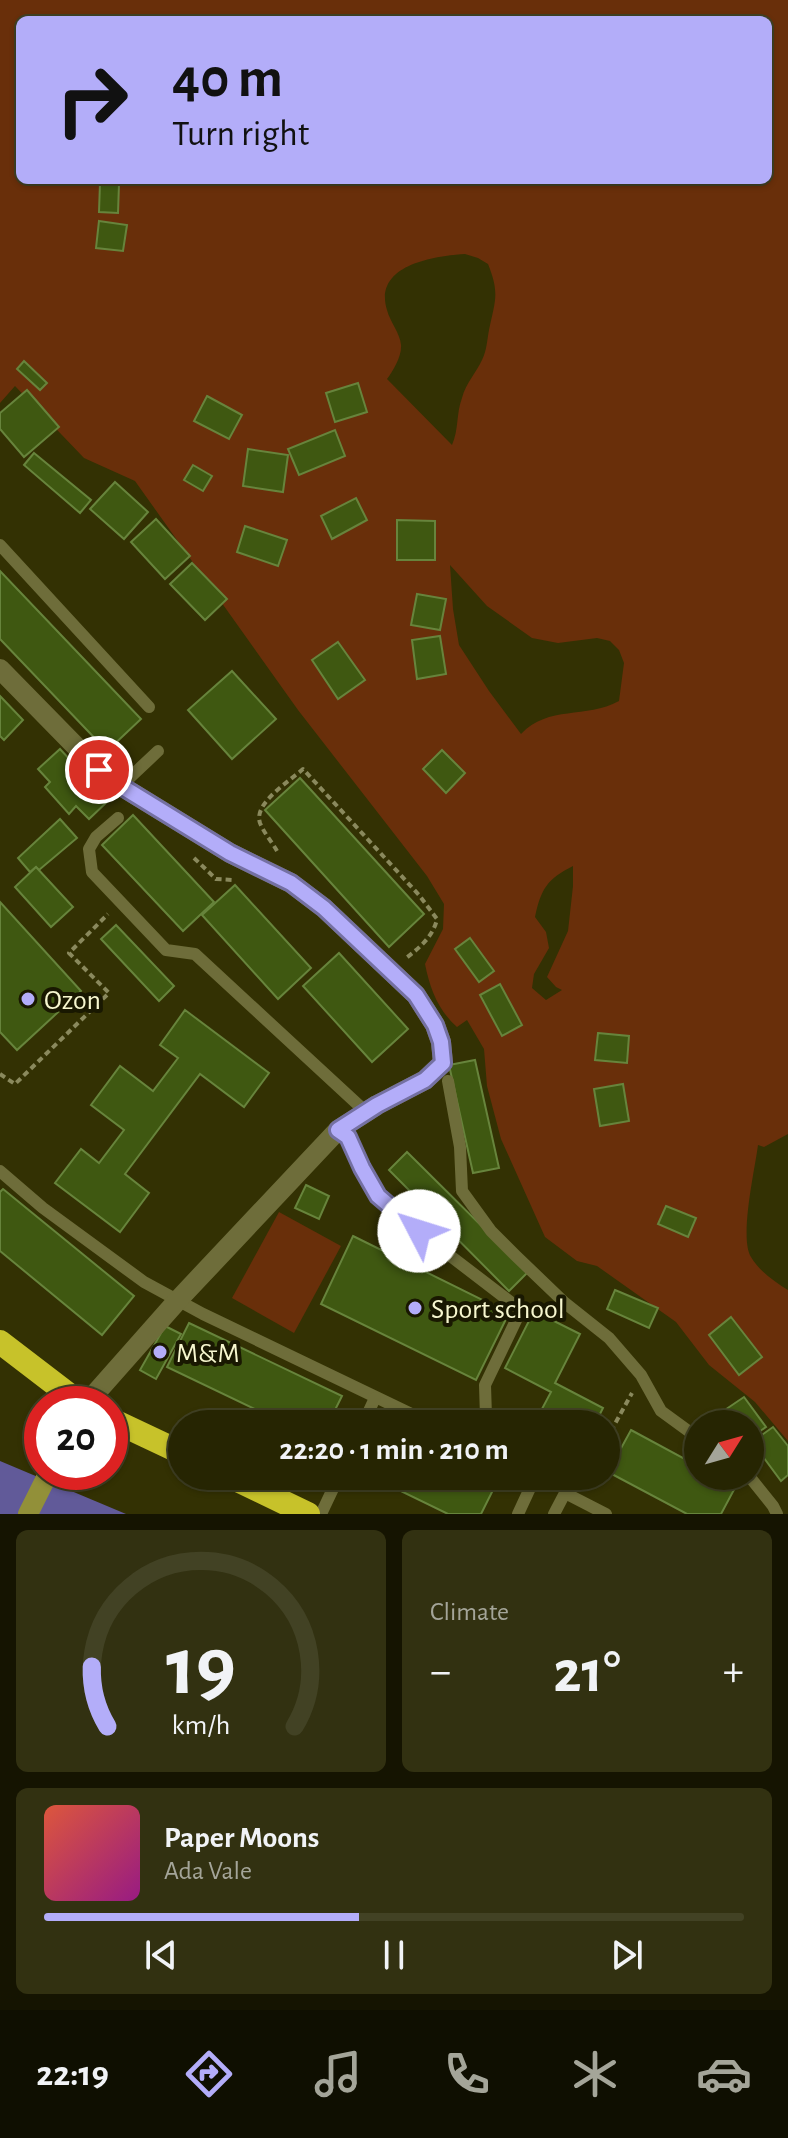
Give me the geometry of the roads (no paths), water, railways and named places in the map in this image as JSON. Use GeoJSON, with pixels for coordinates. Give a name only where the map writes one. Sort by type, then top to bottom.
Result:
{"type":"FeatureCollection","features":[{"type":"Feature","properties":{"kind":"highway"},"geometry":{"type":"LineString","coordinates":[[0,1342],[60,1386]]}},
{"type":"Feature","properties":{"kind":"highway"},"geometry":{"type":"LineString","coordinates":[[128,1428],[168,1446]]}},
{"type":"Feature","properties":{"kind":"highway"},"geometry":{"type":"LineString","coordinates":[[258,1490],[308,1514]]}},
{"type":"Feature","properties":{"kind":"street"},"geometry":{"type":"LineString","coordinates":[[0,669],[99,770],[230,853],[291,883],[324,908],[416,995],[435,1025],[441,1042],[443,1063],[425,1080],[338,1130],[100,1386]]}},
{"type":"Feature","properties":{"kind":"street"},"geometry":{"type":"LineString","coordinates":[[28,1514],[40,1490]]}},
{"type":"Feature","properties":{"kind":"lane"},"geometry":{"type":"LineString","coordinates":[[0,545],[149,707]]}},
{"type":"Feature","properties":{"kind":"lane"},"geometry":{"type":"LineString","coordinates":[[121,786],[158,751]]}},
{"type":"Feature","properties":{"kind":"lane"},"geometry":{"type":"LineString","coordinates":[[118,818],[96,837],[89,849],[92,872],[166,950],[195,954],[366,1112]]}},
{"type":"Feature","properties":{"kind":"lane"},"geometry":{"type":"LineString","coordinates":[[448,1081],[460,1147],[462,1191],[500,1240],[565,1303],[609,1338],[641,1375],[661,1411],[684,1428]]}},
{"type":"Feature","properties":{"kind":"lane"},"geometry":{"type":"LineString","coordinates":[[338,1130],[348,1137],[378,1196],[521,1310],[485,1385],[486,1410]]}},
{"type":"Feature","properties":{"kind":"lane"},"geometry":{"type":"LineString","coordinates":[[0,1171],[43,1208],[144,1282],[401,1410]]}},
{"type":"Feature","properties":{"kind":"lane"},"geometry":{"type":"LineString","coordinates":[[369,1410],[375,1398]]}},
{"type":"Feature","properties":{"kind":"lane"},"geometry":{"type":"LineString","coordinates":[[321,1514],[332,1490]]}},
{"type":"Feature","properties":{"kind":"lane"},"geometry":{"type":"LineString","coordinates":[[518,1514],[529,1490]]}},
{"type":"Feature","properties":{"kind":"lane"},"geometry":{"type":"LineString","coordinates":[[760,1490],[777,1514]]}},
{"type":"Feature","properties":{"kind":"lane"},"geometry":{"type":"LineString","coordinates":[[554,1514],[565,1493],[606,1514]]}},
{"type":"Feature","properties":{"kind":"place","name":"Ozon"},"geometry":{"type":"Point","coordinates":[28,999]}},
{"type":"Feature","properties":{"kind":"place","name":"Sport school"},"geometry":{"type":"Point","coordinates":[415,1308]}},
{"type":"Feature","properties":{"kind":"place","name":"M&M"},"geometry":{"type":"Point","coordinates":[160,1352]}}]}
